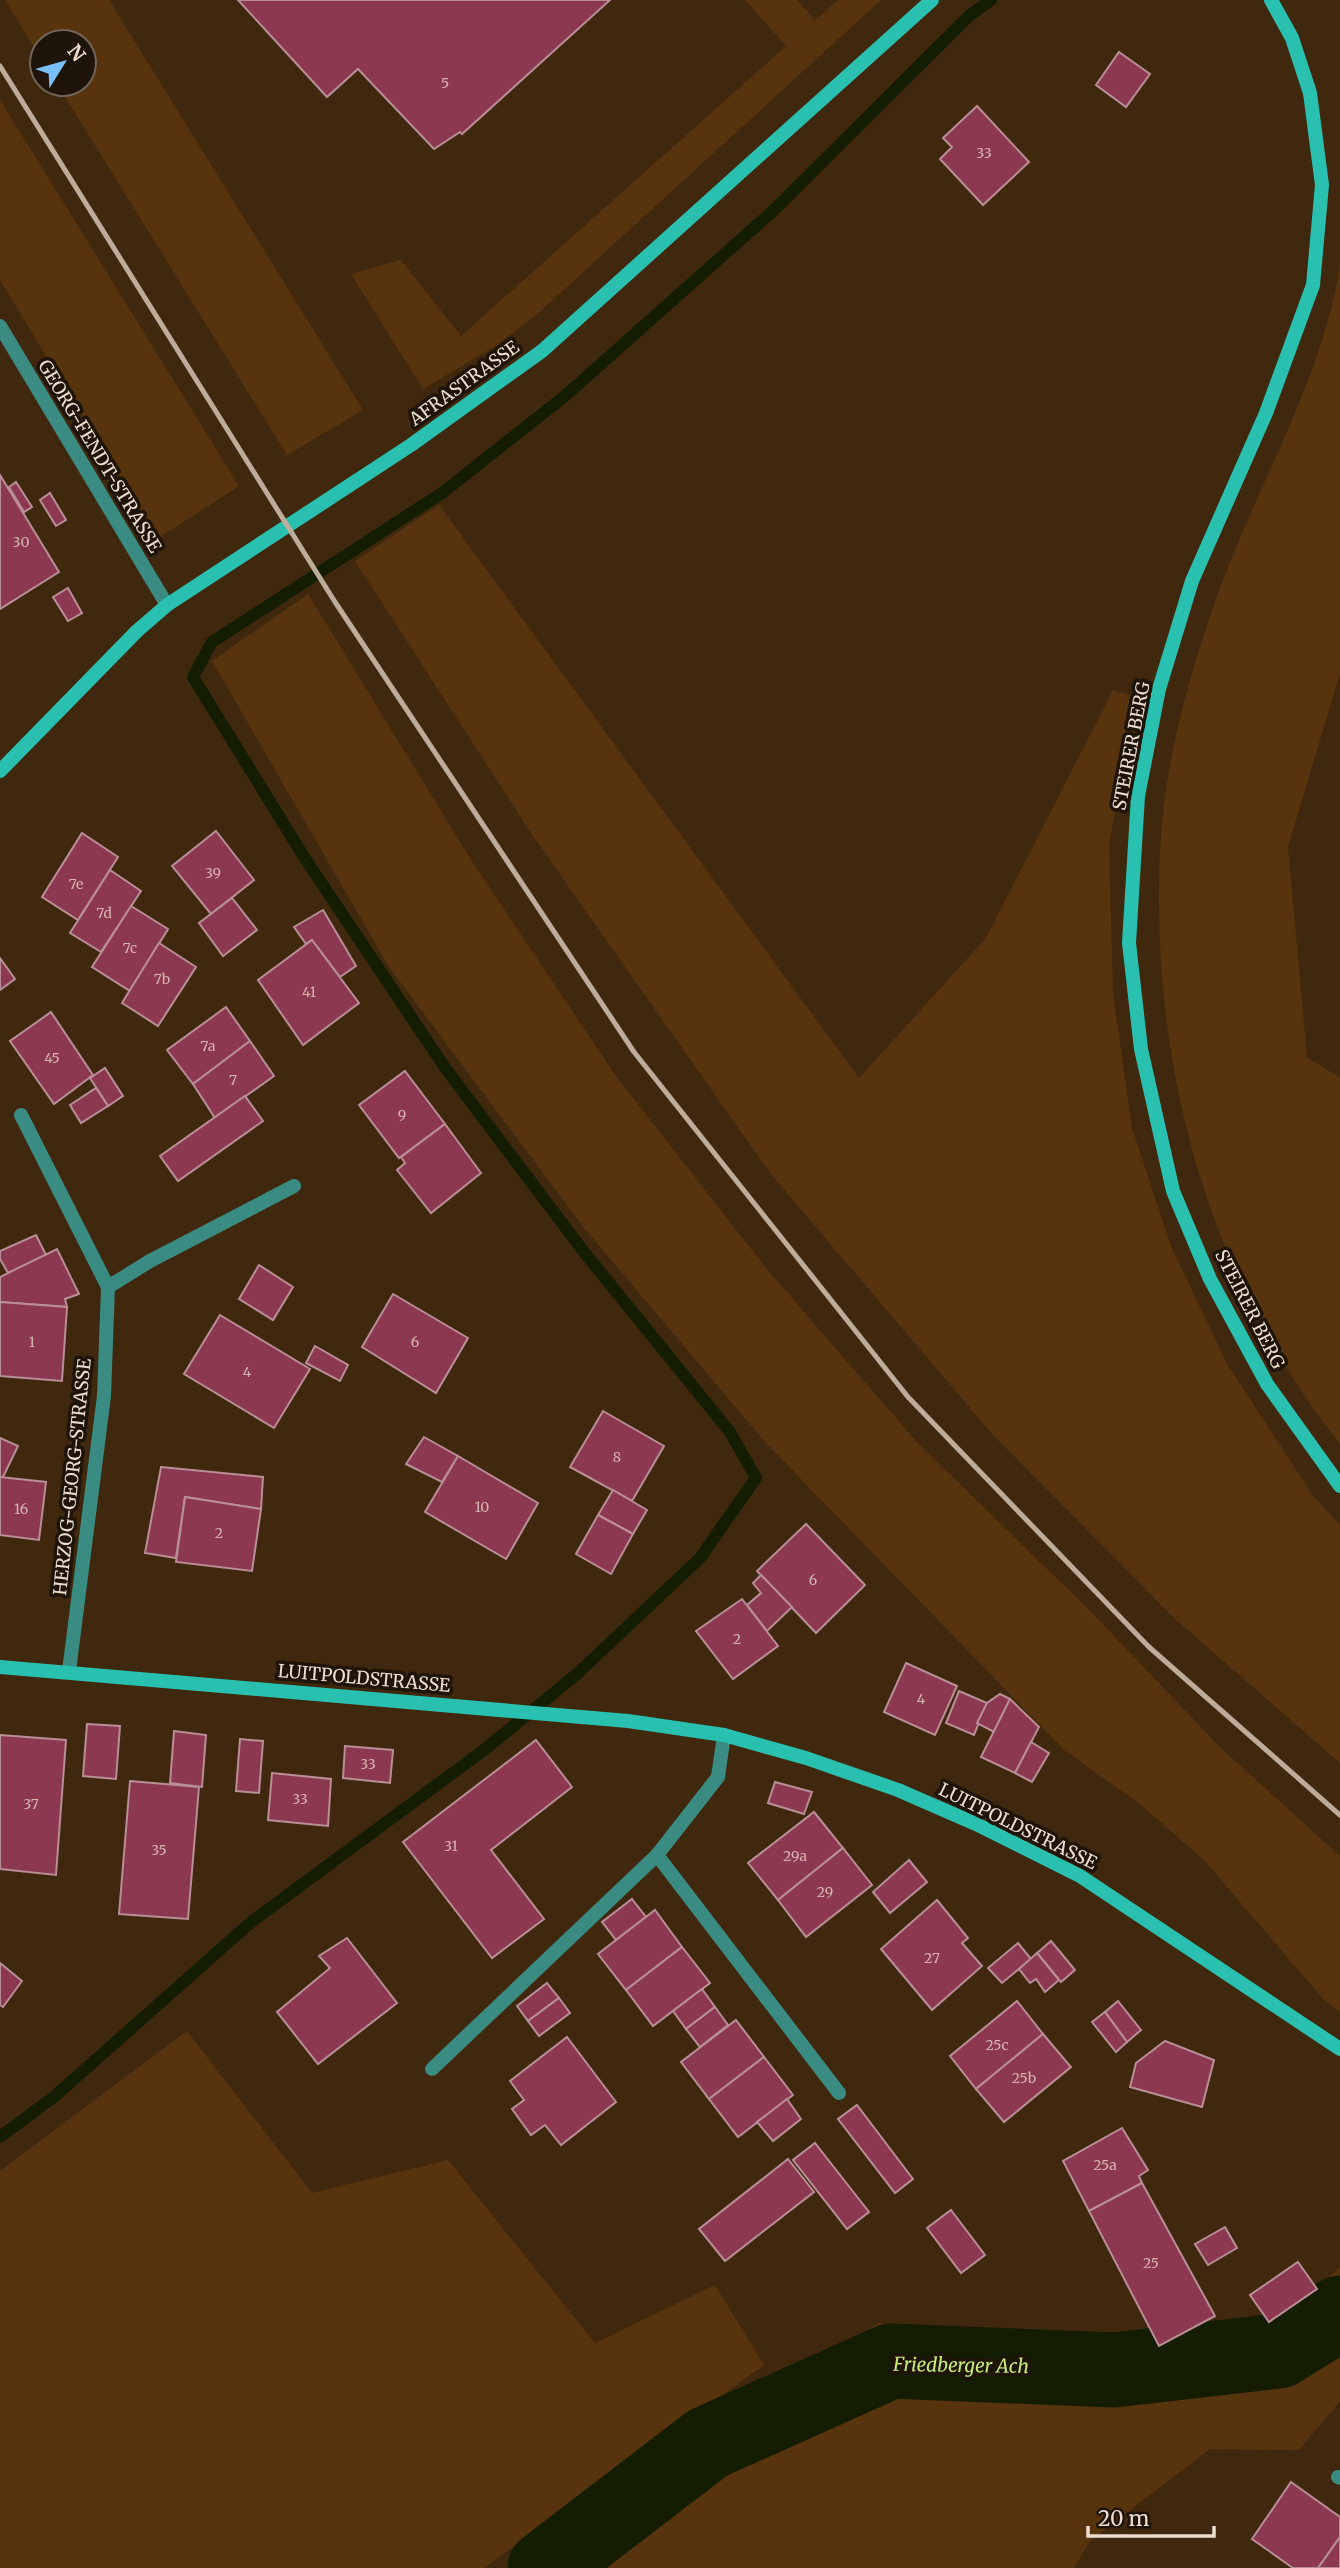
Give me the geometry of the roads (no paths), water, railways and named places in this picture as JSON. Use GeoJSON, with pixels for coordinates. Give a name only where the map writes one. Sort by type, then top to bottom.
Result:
{"type":"FeatureCollection","features":[{"type":"Feature","properties":{"kind":"street","name":"AFRASTRASSE"},"geometry":{"type":"LineString","coordinates":[[0,771],[137,631],[167,605],[411,446],[542,351],[932,0]]}},
{"type":"Feature","properties":{"kind":"street","name":"STEIRER BERG"},"geometry":{"type":"LineString","coordinates":[[1271,0],[1293,38],[1310,93],[1322,185],[1312,285],[1266,413],[1192,581],[1159,690],[1138,796],[1129,943],[1141,1049],[1173,1191],[1210,1279],[1267,1384],[1340,1486]]}},
{"type":"Feature","properties":{"kind":"street","name":"GEORG-FENDT-STRASSE"},"geometry":{"type":"LineString","coordinates":[[0,326],[167,605]]}},
{"type":"Feature","properties":{"kind":"street","name":"HERZOG-GEORG-STRASSE"},"geometry":{"type":"LineString","coordinates":[[21,1115],[108,1287],[104,1396],[69,1671]]}},
{"type":"Feature","properties":{"kind":"street"},"geometry":{"type":"LineString","coordinates":[[108,1287],[294,1186]]}},
{"type":"Feature","properties":{"kind":"street","name":"LUITPOLDSTRASSE"},"geometry":{"type":"LineString","coordinates":[[0,1667],[628,1721],[724,1735],[806,1758],[898,1790],[976,1824],[1076,1873],[1340,2049]]}},
{"type":"Feature","properties":{"kind":"street"},"geometry":{"type":"LineString","coordinates":[[432,2069],[657,1855],[718,1777],[724,1735]]}},
{"type":"Feature","properties":{"kind":"street"},"geometry":{"type":"LineString","coordinates":[[657,1855],[839,2093]]}},
{"type":"Feature","properties":{"kind":"waterway"},"geometry":{"type":"LineString","coordinates":[[0,2137],[55,2096],[250,1923],[484,1750],[577,1674],[700,1558],[756,1478],[730,1432],[584,1252],[446,1069],[306,860],[193,677],[212,642],[442,493],[565,396],[774,210],[970,15],[991,0]]}},
{"type":"Feature","properties":{"kind":"waterway","name":"Friedberger Ach"},"geometry":{"type":"LineString","coordinates":[[545,2568],[708,2443],[891,2361],[1114,2370],[1279,2351],[1340,2313]]}},
{"type":"Feature","properties":{"kind":"railway"},"geometry":{"type":"LineString","coordinates":[[0,66],[335,602],[634,1052],[908,1397],[1149,1647],[1340,1815]]}}]}
